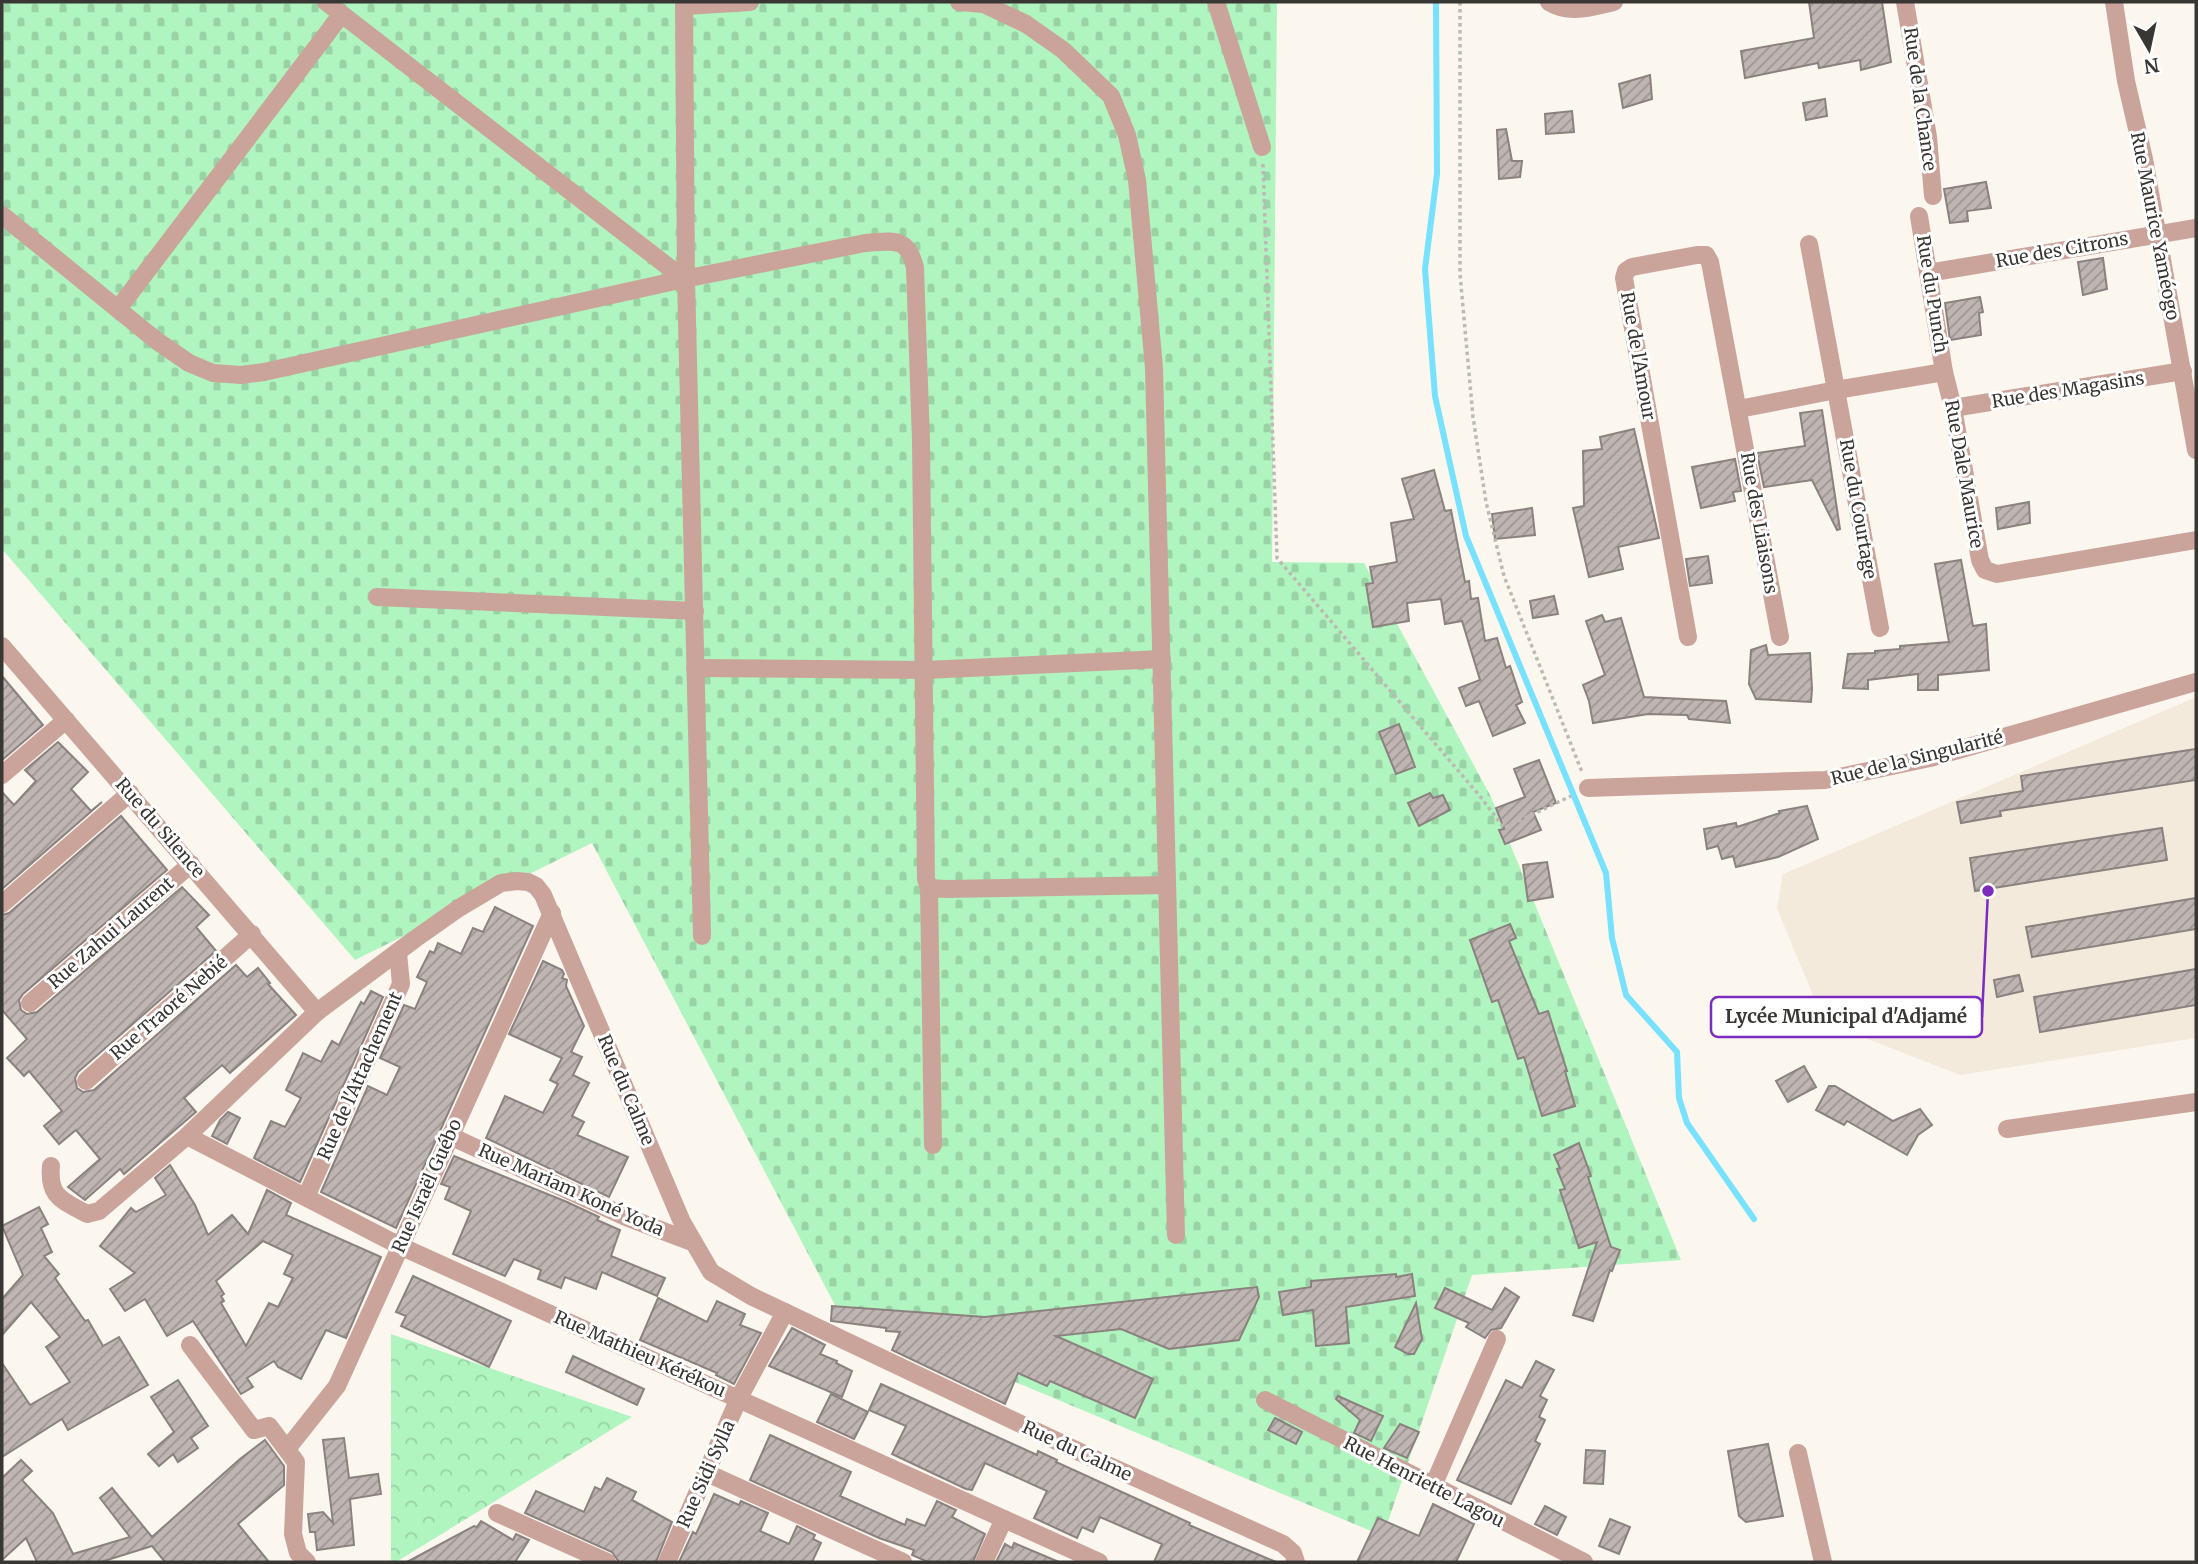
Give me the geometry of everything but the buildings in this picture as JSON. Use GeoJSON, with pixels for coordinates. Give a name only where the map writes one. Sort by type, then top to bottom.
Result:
{"type":"FeatureCollection","features":[{"type":"Feature","properties":{"kind":"street"},"geometry":{"type":"LineString","coordinates":[[326,2],[685,279]]}},
{"type":"Feature","properties":{"kind":"street"},"geometry":{"type":"LineString","coordinates":[[702,936],[685,279],[685,4],[750,2]]}},
{"type":"Feature","properties":{"kind":"street"},"geometry":{"type":"LineString","coordinates":[[959,2],[984,4],[1026,24],[1063,50],[1111,96],[1127,135],[1137,180],[1154,368],[1176,1235]]}},
{"type":"Feature","properties":{"kind":"street"},"geometry":{"type":"LineString","coordinates":[[1216,2],[1262,148]]}},
{"type":"Feature","properties":{"kind":"street"},"geometry":{"type":"LineString","coordinates":[[1549,2],[1561,9],[1586,9],[1614,2]]}},
{"type":"Feature","properties":{"kind":"street","name":"Rue de la Chance"},"geometry":{"type":"LineString","coordinates":[[1905,2],[1928,137],[1933,196]]}},
{"type":"Feature","properties":{"kind":"street","name":"Rue Maurice Yaméogo"},"geometry":{"type":"LineString","coordinates":[[2114,2],[2126,81],[2144,159],[2196,450]]}},
{"type":"Feature","properties":{"kind":"street"},"geometry":{"type":"LineString","coordinates":[[118,309],[341,15]]}},
{"type":"Feature","properties":{"kind":"street"},"geometry":{"type":"LineString","coordinates":[[2,215],[157,341],[189,363],[213,373],[241,375],[865,243],[891,241],[905,245],[912,253],[915,268],[921,428],[926,879],[929,888],[933,1145]]}},
{"type":"Feature","properties":{"kind":"street","name":"Rue du Punch"},"geometry":{"type":"LineString","coordinates":[[1919,216],[1944,372]]}},
{"type":"Feature","properties":{"kind":"street","name":"Rue des Citrons"},"geometry":{"type":"LineString","coordinates":[[1928,273],[2196,228]]}},
{"type":"Feature","properties":{"kind":"street","name":"Rue du Courtage"},"geometry":{"type":"LineString","coordinates":[[1809,244],[1880,628]]}},
{"type":"Feature","properties":{"kind":"street","name":"Rue de l'Amour"},"geometry":{"type":"LineString","coordinates":[[1688,637],[1624,278],[1626,271],[1645,265],[1706,255],[1710,262],[1739,409]]}},
{"type":"Feature","properties":{"kind":"street","name":"Rue des Magasins"},"geometry":{"type":"LineString","coordinates":[[1953,408],[2183,371]]}},
{"type":"Feature","properties":{"kind":"street"},"geometry":{"type":"LineString","coordinates":[[1739,409],[1944,372]]}},
{"type":"Feature","properties":{"kind":"street","name":"Rue Dale Maurice"},"geometry":{"type":"LineString","coordinates":[[1944,372],[1953,408],[1980,561],[1985,570],[1997,574],[2196,540]]}},
{"type":"Feature","properties":{"kind":"street","name":"Rue des Liaisons"},"geometry":{"type":"LineString","coordinates":[[1739,409],[1780,637]]}},
{"type":"Feature","properties":{"kind":"street"},"geometry":{"type":"LineString","coordinates":[[377,597],[695,611]]}},
{"type":"Feature","properties":{"kind":"street","name":"Rue du Silence"},"geometry":{"type":"LineString","coordinates":[[2,646],[317,1012]]}},
{"type":"Feature","properties":{"kind":"street"},"geometry":{"type":"LineString","coordinates":[[695,668],[925,670],[1162,659]]}},
{"type":"Feature","properties":{"kind":"street","name":"Rue de la Singularité"},"geometry":{"type":"LineString","coordinates":[[1588,788],[1825,780],[1930,758],[2196,682]]}},
{"type":"Feature","properties":{"kind":"street"},"geometry":{"type":"LineString","coordinates":[[2,775],[66,720]]}},
{"type":"Feature","properties":{"kind":"street"},"geometry":{"type":"LineString","coordinates":[[2,904],[130,793]]}},
{"type":"Feature","properties":{"kind":"street","name":"Rue Zahui Laurent"},"geometry":{"type":"LineString","coordinates":[[30,1003],[191,864]]}},
{"type":"Feature","properties":{"kind":"street","name":"Rue du Calme"},"geometry":{"type":"LineString","coordinates":[[51,1166],[49,1179],[55,1194],[87,1214],[99,1211],[187,1136],[317,1012],[459,908],[501,883],[517,881],[536,886],[552,913],[692,1242],[711,1272],[751,1296],[1105,1464],[1283,1544],[1293,1553],[1296,1562]]}},
{"type":"Feature","properties":{"kind":"street"},"geometry":{"type":"LineString","coordinates":[[929,888],[1166,885]]}},
{"type":"Feature","properties":{"kind":"street","name":"Rue Israël Guébo"},"geometry":{"type":"LineString","coordinates":[[287,1449],[337,1386],[552,913]]}},
{"type":"Feature","properties":{"kind":"street","name":"Rue Traoré Nebié"},"geometry":{"type":"LineString","coordinates":[[86,1081],[252,934]]}},
{"type":"Feature","properties":{"kind":"street","name":"Rue de l'Attachement"},"geometry":{"type":"LineString","coordinates":[[306,1197],[401,984],[398,953]]}},
{"type":"Feature","properties":{"kind":"street"},"geometry":{"type":"LineString","coordinates":[[2007,1129],[2196,1102]]}},
{"type":"Feature","properties":{"kind":"street","name":"Rue Mathieu Kérékou"},"geometry":{"type":"LineString","coordinates":[[187,1136],[400,1246],[1099,1562]]}},
{"type":"Feature","properties":{"kind":"street","name":"Rue Mariam Koné Yoda"},"geometry":{"type":"LineString","coordinates":[[450,1136],[626,1217],[692,1242]]}},
{"type":"Feature","properties":{"kind":"street","name":"Rue Sidi Sylla"},"geometry":{"type":"LineString","coordinates":[[667,1562],[739,1398],[785,1311]]}},
{"type":"Feature","properties":{"kind":"street"},"geometry":{"type":"LineString","coordinates":[[1433,1486],[1497,1339]]}},
{"type":"Feature","properties":{"kind":"street"},"geometry":{"type":"LineString","coordinates":[[190,1345],[254,1430],[269,1426],[296,1462],[293,1534],[298,1553],[307,1562]]}},
{"type":"Feature","properties":{"kind":"street","name":"Rue Henriette Lagou"},"geometry":{"type":"LineString","coordinates":[[1265,1401],[1584,1562]]}},
{"type":"Feature","properties":{"kind":"street"},"geometry":{"type":"LineString","coordinates":[[1798,1453],[1823,1562]]}},
{"type":"Feature","properties":{"kind":"street"},"geometry":{"type":"LineString","coordinates":[[707,1473],[903,1562]]}},
{"type":"Feature","properties":{"kind":"street"},"geometry":{"type":"LineString","coordinates":[[497,1513],[607,1562]]}},
{"type":"Feature","properties":{"kind":"street"},"geometry":{"type":"LineString","coordinates":[[984,1562],[1004,1519]]}},
{"type":"Feature","properties":{"kind":"path"},"geometry":{"type":"LineString","coordinates":[[1262,148],[1277,558],[1479,795],[1504,828],[1588,788],[1504,576],[1486,502],[1475,429],[1460,274],[1461,2]]}},
{"type":"Feature","properties":{"kind":"shaded area"},"geometry":{"type":"Polygon","coordinates":[[[2196,697],[2196,1038],[1960,1075],[1824,1022],[1777,908],[1783,874],[2196,697]]]}},
{"type":"Feature","properties":{"kind":"green space"},"geometry":{"type":"Polygon","coordinates":[[[2,2],[1277,2],[1272,562],[1364,563],[1490,795],[1681,1260],[1472,1275],[1383,1536],[836,1307],[592,843],[355,960],[2,549],[2,2]]]}},
{"type":"Feature","properties":{"kind":"green space"},"geometry":{"type":"Polygon","coordinates":[[[391,1334],[632,1417],[396,1562],[391,1562],[391,1334]]]}},
{"type":"Feature","properties":{"kind":"waterway"},"geometry":{"type":"LineString","coordinates":[[1436,2],[1437,174],[1425,269],[1435,396],[1466,536],[1606,873],[1612,938],[1626,995],[1677,1052],[1679,1098],[1687,1123],[1754,1219]]}},
{"type":"Feature","properties":{"kind":"place","name":"Lycée Municipal d'Adjamé"},"geometry":{"type":"Point","coordinates":[1988,891]}}]}
